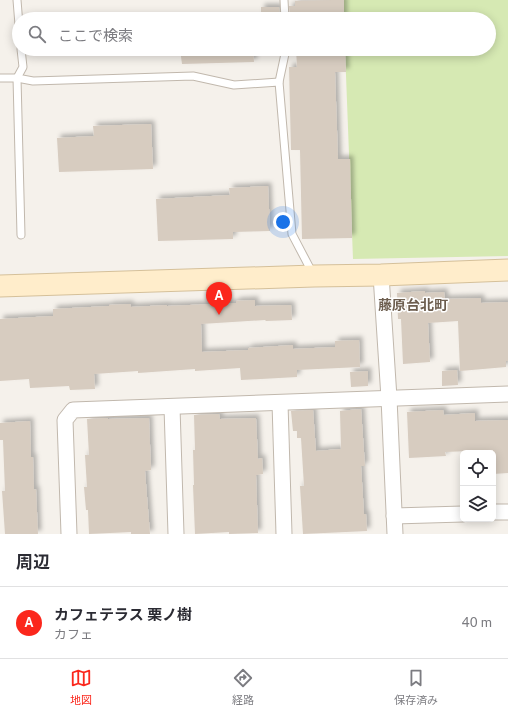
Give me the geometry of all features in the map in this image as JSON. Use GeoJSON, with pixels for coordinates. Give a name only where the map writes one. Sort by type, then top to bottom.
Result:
{"type":"FeatureCollection","features":[{"type":"Feature","properties":{"kind":"street"},"geometry":{"type":"LineString","coordinates":[[0,286],[508,270]]}},
{"type":"Feature","properties":{"kind":"street"},"geometry":{"type":"LineString","coordinates":[[381,275],[389,398],[395,534]]}},
{"type":"Feature","properties":{"kind":"street"},"geometry":{"type":"LineString","coordinates":[[68,534],[65,420],[73,410],[508,394]]}},
{"type":"Feature","properties":{"kind":"street"},"geometry":{"type":"LineString","coordinates":[[280,403],[284,534]]}},
{"type":"Feature","properties":{"kind":"street"},"geometry":{"type":"LineString","coordinates":[[172,407],[176,534]]}},
{"type":"Feature","properties":{"kind":"street"},"geometry":{"type":"LineString","coordinates":[[496,512],[508,512]]}},
{"type":"Feature","properties":{"kind":"street"},"geometry":{"type":"LineString","coordinates":[[394,516],[460,514]]}},
{"type":"Feature","properties":{"kind":"lane"},"geometry":{"type":"LineString","coordinates":[[17,0],[18,12]]}},
{"type":"Feature","properties":{"kind":"lane"},"geometry":{"type":"LineString","coordinates":[[284,0],[285,12]]}},
{"type":"Feature","properties":{"kind":"lane"},"geometry":{"type":"LineString","coordinates":[[21,56],[22,67],[17,78],[21,235]]}},
{"type":"Feature","properties":{"kind":"lane"},"geometry":{"type":"LineString","coordinates":[[285,56],[279,82],[292,234],[314,276]]}},
{"type":"Feature","properties":{"kind":"lane"},"geometry":{"type":"LineString","coordinates":[[0,78],[17,78],[34,81],[193,76],[234,85],[279,82]]}},
{"type":"Feature","properties":{"kind":"green space"},"geometry":{"type":"Polygon","coordinates":[[[343,0],[508,0],[508,256],[353,259],[345,56],[496,56],[496,12],[343,12],[343,0]]]}},
{"type":"Feature","properties":{"kind":"building"},"geometry":{"type":"Polygon","coordinates":[[[344,0],[344,12],[289,12],[289,6],[295,6],[295,1],[344,0]]]}},
{"type":"Feature","properties":{"kind":"building"},"geometry":{"type":"Polygon","coordinates":[[[261,7],[279,7],[279,12],[261,12],[261,7]]]}},
{"type":"Feature","properties":{"kind":"building"},"geometry":{"type":"Polygon","coordinates":[[[181,56],[254,56],[254,62],[182,64],[181,56]]]}},
{"type":"Feature","properties":{"kind":"building"},"geometry":{"type":"Polygon","coordinates":[[[296,56],[345,56],[346,72],[335,72],[338,159],[350,159],[352,238],[302,239],[300,150],[291,150],[289,67],[297,67],[296,56]]]}},
{"type":"Feature","properties":{"kind":"building"},"geometry":{"type":"Polygon","coordinates":[[[151,124],[153,169],[59,172],[57,138],[94,136],[93,126],[151,124]]]}},
{"type":"Feature","properties":{"kind":"building"},"geometry":{"type":"Polygon","coordinates":[[[268,186],[270,231],[233,232],[233,239],[158,241],[156,199],[230,195],[229,188],[268,186]]]}},
{"type":"Feature","properties":{"kind":"building"},"geometry":{"type":"Polygon","coordinates":[[[425,291],[425,293],[444,292],[445,299],[481,298],[481,303],[508,302],[508,361],[506,361],[506,367],[460,371],[458,321],[428,323],[430,362],[403,364],[401,319],[398,319],[397,293],[425,291]]]}},
{"type":"Feature","properties":{"kind":"building"},"geometry":{"type":"Polygon","coordinates":[[[255,300],[255,306],[291,305],[292,320],[201,324],[202,352],[248,350],[248,348],[293,345],[293,349],[335,347],[335,341],[359,340],[360,367],[297,370],[297,377],[241,380],[240,368],[94,374],[95,389],[70,390],[69,386],[30,388],[29,379],[0,381],[0,319],[53,316],[53,309],[130,304],[131,307],[236,303],[236,301],[255,300]]]}},
{"type":"Feature","properties":{"kind":"building"},"geometry":{"type":"Polygon","coordinates":[[[457,370],[458,385],[442,386],[442,371],[457,370]]]}},
{"type":"Feature","properties":{"kind":"building"},"geometry":{"type":"Polygon","coordinates":[[[368,371],[368,386],[351,387],[350,372],[368,371]]]}},
{"type":"Feature","properties":{"kind":"building"},"geometry":{"type":"Polygon","coordinates":[[[361,409],[365,466],[361,466],[364,514],[366,514],[367,531],[303,534],[300,486],[304,486],[301,438],[297,438],[297,431],[293,431],[291,411],[313,410],[316,451],[341,449],[340,411],[361,409]]]}},
{"type":"Feature","properties":{"kind":"building"},"geometry":{"type":"Polygon","coordinates":[[[443,410],[444,415],[475,413],[475,421],[508,420],[508,473],[496,474],[496,450],[460,450],[460,451],[445,452],[446,456],[409,458],[407,412],[443,410]]]}},
{"type":"Feature","properties":{"kind":"building"},"geometry":{"type":"Polygon","coordinates":[[[219,414],[220,419],[256,418],[258,459],[262,458],[263,474],[256,475],[258,533],[229,534],[229,532],[195,534],[193,485],[193,450],[195,450],[194,415],[219,414]]]}},
{"type":"Feature","properties":{"kind":"building"},"geometry":{"type":"Polygon","coordinates":[[[149,418],[151,470],[145,471],[150,534],[131,534],[131,532],[89,534],[88,510],[86,510],[84,487],[87,487],[85,455],[89,455],[87,419],[149,418]]]}},
{"type":"Feature","properties":{"kind":"building"},"geometry":{"type":"Polygon","coordinates":[[[30,421],[31,457],[33,457],[34,490],[36,489],[38,534],[5,534],[2,491],[5,491],[3,440],[0,440],[0,423],[30,421]]]}},
{"type":"Feature","properties":{"kind":"place","name":"カフェテラス 栗ノ樹"},"geometry":{"type":"Point","coordinates":[219,315]}},
{"type":"Feature","properties":{"kind":"district","name":"藤原台北町"},"geometry":{"type":"Point","coordinates":[413,305]}}]}
